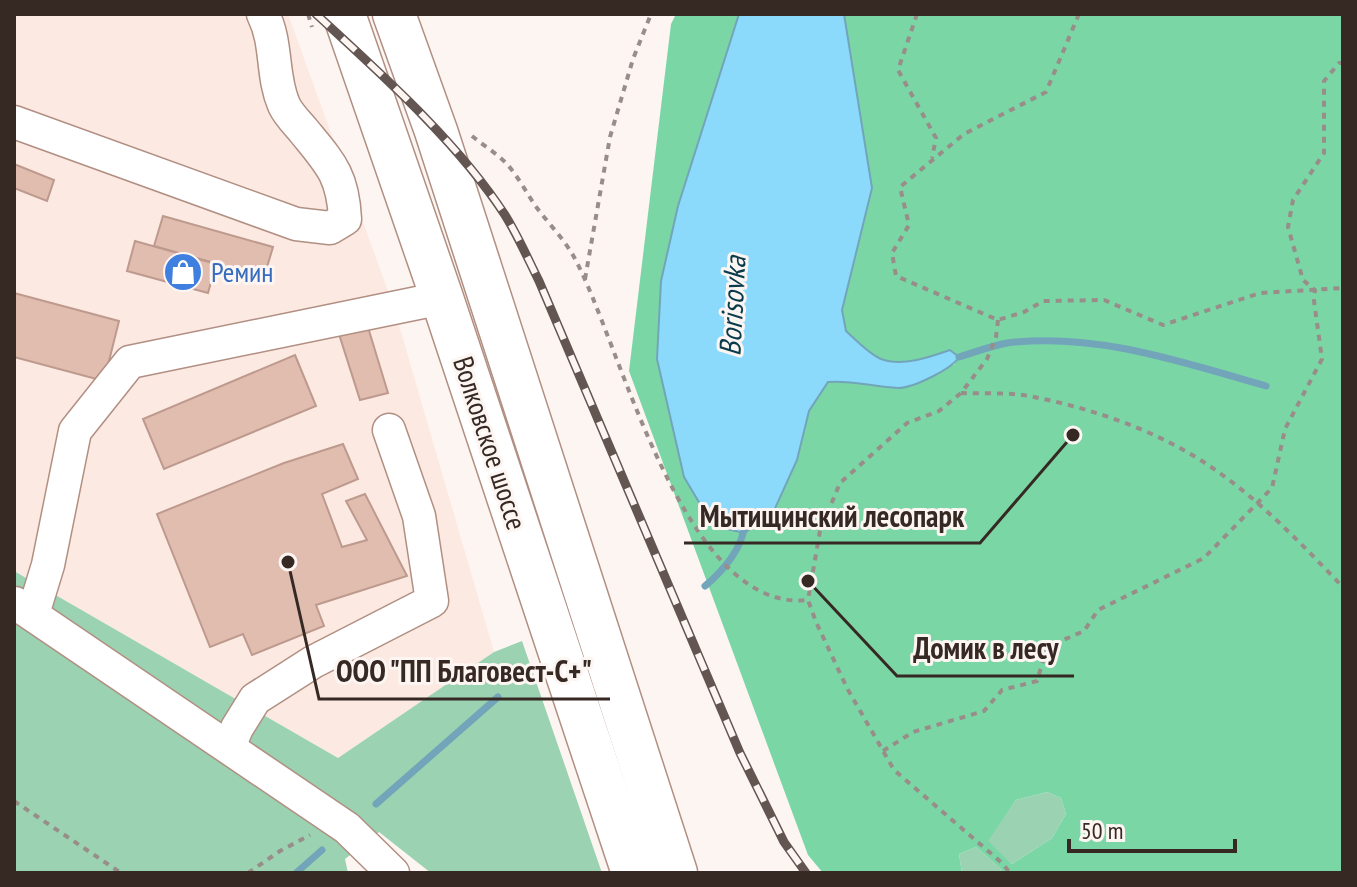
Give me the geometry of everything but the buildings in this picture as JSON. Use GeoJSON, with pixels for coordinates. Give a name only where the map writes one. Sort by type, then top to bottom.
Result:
{"type":"FeatureCollection","features":[{"type":"Feature","properties":{"kind":"main road","name":"Волковское шоссе"},"geometry":{"type":"LineString","coordinates":[[344,14],[633,873]]}},
{"type":"Feature","properties":{"kind":"main road","name":"Волковское шоссе"},"geometry":{"type":"LineString","coordinates":[[394,14],[409,34],[430,117],[676,873]]}},
{"type":"Feature","properties":{"kind":"lane"},"geometry":{"type":"LineString","coordinates":[[14,122],[296,224],[330,228],[345,219],[344,192],[333,166],[284,107],[275,69],[272,34],[263,14]]}},
{"type":"Feature","properties":{"kind":"lane"},"geometry":{"type":"LineString","coordinates":[[393,873],[347,828],[24,608],[48,565],[75,431],[130,362],[442,298]]}},
{"type":"Feature","properties":{"kind":"lane"},"geometry":{"type":"LineString","coordinates":[[229,747],[255,699],[313,662],[432,601],[419,516],[389,430]]}},
{"type":"Feature","properties":{"kind":"path"},"geometry":{"type":"LineString","coordinates":[[585,282],[610,137],[633,59],[651,14]]}},
{"type":"Feature","properties":{"kind":"path"},"geometry":{"type":"LineString","coordinates":[[917,14],[898,70],[936,138],[931,161]]}},
{"type":"Feature","properties":{"kind":"path"},"geometry":{"type":"LineString","coordinates":[[1079,14],[1046,92],[964,134],[900,187],[909,225],[892,253],[896,276],[998,320],[1024,312],[1043,301],[1104,300],[1163,325],[1260,293],[1343,288]]}},
{"type":"Feature","properties":{"kind":"path"},"geometry":{"type":"LineString","coordinates":[[1315,290],[1303,280],[1288,227],[1293,200],[1324,153],[1324,81],[1339,63],[1343,63]]}},
{"type":"Feature","properties":{"kind":"path"},"geometry":{"type":"LineString","coordinates":[[430,117],[467,132],[507,164],[573,255],[659,465],[716,554],[749,586],[776,599],[808,600]]}},
{"type":"Feature","properties":{"kind":"path"},"geometry":{"type":"LineString","coordinates":[[883,751],[913,732],[984,711],[1002,690],[1037,681],[1047,647],[1084,631],[1098,610],[1204,558],[1257,505],[1272,488],[1285,429],[1322,359],[1315,290]]}},
{"type":"Feature","properties":{"kind":"path"},"geometry":{"type":"LineString","coordinates":[[998,320],[996,337],[987,359],[961,393],[939,411],[907,423],[840,483],[820,531],[808,600],[847,688],[894,770],[1010,873]]}},
{"type":"Feature","properties":{"kind":"path"},"geometry":{"type":"LineString","coordinates":[[961,393],[1026,396],[1117,419],[1201,461],[1229,480],[1343,587]]}},
{"type":"Feature","properties":{"kind":"path"},"geometry":{"type":"LineString","coordinates":[[14,801],[121,873]]}},
{"type":"Feature","properties":{"kind":"path"},"geometry":{"type":"LineString","coordinates":[[248,873],[280,851],[337,821]]}},
{"type":"Feature","properties":{"kind":"shaded area"},"geometry":{"type":"Polygon","coordinates":[[[14,14],[288,14],[394,308],[494,652],[338,758],[14,571],[14,14]]]}},
{"type":"Feature","properties":{"kind":"green space"},"geometry":{"type":"Polygon","coordinates":[[[676,14],[739,14],[678,206],[661,281],[797,460],[809,411],[828,382],[846,381],[902,388],[955,364],[950,350],[907,362],[881,359],[846,332],[842,310],[872,188],[844,14],[1343,14],[1343,873],[997,873],[1002,870],[976,847],[959,854],[962,873],[823,873],[808,855],[629,371],[671,24],[676,14]],[[1047,792],[1016,800],[988,841],[1012,864],[1052,838],[1066,814],[1061,798],[1047,792]]]}},
{"type":"Feature","properties":{"kind":"green space"},"geometry":{"type":"Polygon","coordinates":[[[14,571],[338,758],[494,652],[522,641],[602,873],[431,873],[379,832],[345,859],[348,873],[14,873],[14,571]]]}},
{"type":"Feature","properties":{"kind":"green space"},"geometry":{"type":"Polygon","coordinates":[[[1047,792],[1061,798],[1066,814],[1052,838],[1012,864],[987,841],[1016,800],[1047,792]]]}},
{"type":"Feature","properties":{"kind":"green space"},"geometry":{"type":"Polygon","coordinates":[[[976,847],[1002,870],[997,873],[962,873],[959,854],[976,847]]]}},
{"type":"Feature","properties":{"kind":"water"},"geometry":{"type":"Polygon","coordinates":[[[739,14],[844,14],[872,188],[842,310],[846,331],[872,354],[889,361],[916,360],[950,350],[959,357],[941,372],[905,387],[828,382],[809,411],[797,460],[772,515],[744,533],[723,528],[706,514],[684,477],[657,359],[661,281],[678,206],[739,14]]]}},
{"type":"Feature","properties":{"kind":"waterway"},"geometry":{"type":"LineString","coordinates":[[959,357],[1007,343],[1040,341],[1105,345],[1266,386]]}},
{"type":"Feature","properties":{"kind":"waterway","name":"Borisovka"},"geometry":{"type":"LineString","coordinates":[[705,586],[731,558],[745,523]]}},
{"type":"Feature","properties":{"kind":"waterway","name":"Borisovka"},"geometry":{"type":"LineString","coordinates":[[376,804],[498,697]]}},
{"type":"Feature","properties":{"kind":"waterway","name":"Borisovka"},"geometry":{"type":"LineString","coordinates":[[296,873],[322,850]]}},
{"type":"Feature","properties":{"kind":"railway"},"geometry":{"type":"LineString","coordinates":[[316,14],[392,84],[441,135],[486,188],[510,223],[539,281],[740,753],[784,842],[806,873]]}},
{"type":"Feature","properties":{"kind":"place","name":"Ремин"},"geometry":{"type":"Point","coordinates":[183,272]}},
{"type":"Feature","properties":{"kind":"place","name":"Мытищинский лесопарк"},"geometry":{"type":"Point","coordinates":[1073,435]}},
{"type":"Feature","properties":{"kind":"place","name":"ООО \"ПП Благовест-С+\""},"geometry":{"type":"Point","coordinates":[288,562]}},
{"type":"Feature","properties":{"kind":"place","name":"Домик в лесу"},"geometry":{"type":"Point","coordinates":[808,581]}}]}
